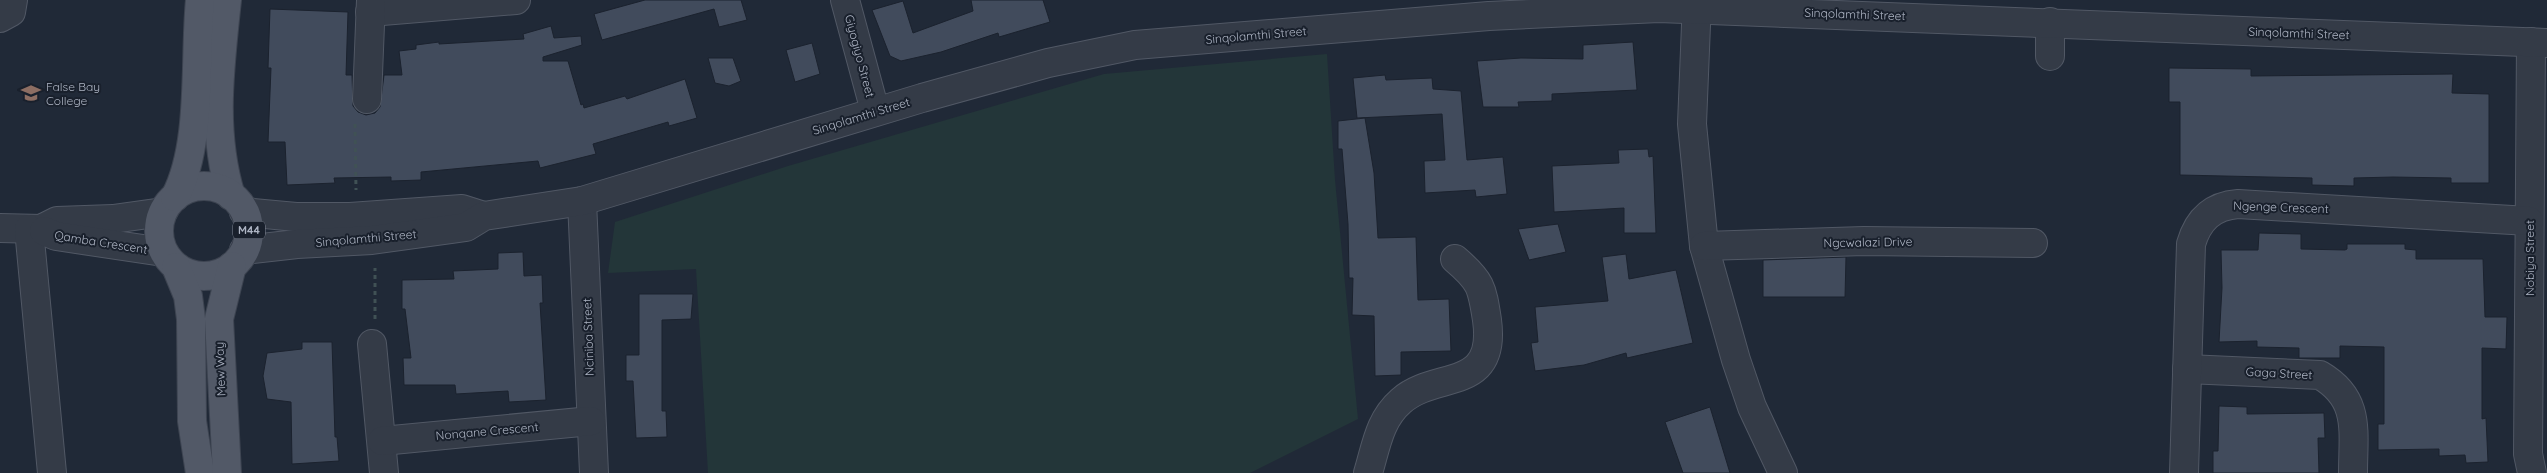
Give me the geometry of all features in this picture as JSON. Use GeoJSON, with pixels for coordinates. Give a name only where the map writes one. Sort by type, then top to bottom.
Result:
{"type":"FeatureCollection","features":[{"type":"Feature","properties":{"kind":"main road"},"geometry":{"type":"LineString","coordinates":[[200,0],[192,137],[182,184],[169,205],[158,232],[188,296],[191,319],[192,421],[200,473]]}},
{"type":"Feature","properties":{"kind":"main road","name":"Mew Way"},"geometry":{"type":"LineString","coordinates":[[226,0],[218,108],[218,137],[224,174],[249,230],[219,319],[227,473]]}},
{"type":"Feature","properties":{"kind":"main road"},"geometry":{"type":"LineString","coordinates":[[169,205],[183,191],[204,186],[223,191],[238,204]]}},
{"type":"Feature","properties":{"kind":"main road"},"geometry":{"type":"LineString","coordinates":[[170,260],[185,272],[204,276],[215,275],[238,258]]}},
{"type":"Feature","properties":{"kind":"street"},"geometry":{"type":"LineString","coordinates":[[0,18],[11,12],[13,0]]}},
{"type":"Feature","properties":{"kind":"street"},"geometry":{"type":"LineString","coordinates":[[366,99],[371,6],[516,0]]}},
{"type":"Feature","properties":{"kind":"street","name":"Giyogiyo Street"},"geometry":{"type":"LineString","coordinates":[[844,0],[874,112]]}},
{"type":"Feature","properties":{"kind":"street"},"geometry":{"type":"LineString","coordinates":[[1696,4],[1692,124],[1704,246],[1739,370],[1752,407],[1783,473]]}},
{"type":"Feature","properties":{"kind":"street","name":"Sinqolamthi Street"},"geometry":{"type":"LineString","coordinates":[[238,258],[297,244],[372,240],[466,227],[484,216],[582,201],[874,112],[1048,63],[1135,45],[1490,8],[1660,8],[1696,4],[1906,8],[2050,22],[2539,43]]}},
{"type":"Feature","properties":{"kind":"street"},"geometry":{"type":"LineString","coordinates":[[2050,22],[2050,56]]}},
{"type":"Feature","properties":{"kind":"street","name":"Nobiya Street"},"geometry":{"type":"LineString","coordinates":[[2532,473],[2528,454],[2529,221],[2539,43]]}},
{"type":"Feature","properties":{"kind":"street","name":"Nciniba Street"},"geometry":{"type":"LineString","coordinates":[[582,201],[594,473]]}},
{"type":"Feature","properties":{"kind":"street","name":"Sinqolamthi Street"},"geometry":{"type":"LineString","coordinates":[[238,204],[296,217],[350,217],[462,209],[484,216]]}},
{"type":"Feature","properties":{"kind":"street","name":"Ngenge Crescent"},"geometry":{"type":"LineString","coordinates":[[2184,473],[2191,244],[2200,222],[2216,209],[2238,204],[2529,221]]}},
{"type":"Feature","properties":{"kind":"street","name":"Qamba Crescent"},"geometry":{"type":"LineString","coordinates":[[35,229],[57,221],[113,219],[169,205]]}},
{"type":"Feature","properties":{"kind":"street","name":"Qamba Crescent"},"geometry":{"type":"LineString","coordinates":[[0,228],[35,229],[56,236],[170,260]]}},
{"type":"Feature","properties":{"kind":"street"},"geometry":{"type":"LineString","coordinates":[[35,229],[52,473]]}},
{"type":"Feature","properties":{"kind":"street","name":"Ngcwalazi Drive"},"geometry":{"type":"LineString","coordinates":[[1704,246],[1864,240],[2033,243]]}},
{"type":"Feature","properties":{"kind":"street"},"geometry":{"type":"LineString","coordinates":[[1368,473],[1381,426],[1393,409],[1410,394],[1470,372],[1481,362],[1487,349],[1489,334],[1481,287],[1470,271],[1455,259]]}},
{"type":"Feature","properties":{"kind":"street"},"geometry":{"type":"LineString","coordinates":[[372,344],[384,473]]}},
{"type":"Feature","properties":{"kind":"street","name":"Gaga Street"},"geometry":{"type":"LineString","coordinates":[[2187,369],[2320,375],[2329,380],[2343,392],[2352,413],[2353,473]]}},
{"type":"Feature","properties":{"kind":"street","name":"Nonqane Crescent"},"geometry":{"type":"LineString","coordinates":[[382,441],[591,421]]}},
{"type":"Feature","properties":{"kind":"path"},"geometry":{"type":"LineString","coordinates":[[356,196],[355,120],[366,99]]}},
{"type":"Feature","properties":{"kind":"path"},"geometry":{"type":"LineString","coordinates":[[372,240],[375,259],[376,311],[372,344]]}},
{"type":"Feature","properties":{"kind":"shaded area"},"geometry":{"type":"Polygon","coordinates":[[[1327,54],[1335,180],[1358,419],[1250,473],[708,473],[696,269],[608,273],[615,222],[788,166],[1104,74],[1327,54]]]}},
{"type":"Feature","properties":{"kind":"building"},"geometry":{"type":"Polygon","coordinates":[[[645,0],[741,0],[747,20],[719,27],[714,9],[602,40],[594,14],[645,0]]]}},
{"type":"Feature","properties":{"kind":"building"},"geometry":{"type":"Polygon","coordinates":[[[971,0],[1043,0],[1050,22],[999,37],[998,33],[941,52],[901,61],[890,56],[872,10],[903,1],[913,33],[973,11],[971,0]]]}},
{"type":"Feature","properties":{"kind":"building"},"geometry":{"type":"Polygon","coordinates":[[[270,9],[348,12],[346,75],[352,75],[353,106],[358,112],[366,115],[375,113],[380,107],[384,75],[402,75],[399,51],[416,49],[416,45],[439,42],[439,44],[524,39],[523,34],[551,26],[554,38],[581,36],[582,45],[543,57],[543,61],[568,61],[581,105],[583,104],[584,108],[625,96],[627,99],[685,79],[697,118],[669,126],[668,122],[593,144],[596,154],[540,168],[538,161],[421,172],[421,180],[391,181],[391,177],[334,178],[335,183],[287,185],[285,142],[268,142],[271,68],[268,68],[270,9]]]}},
{"type":"Feature","properties":{"kind":"building"},"geometry":{"type":"Polygon","coordinates":[[[1633,42],[1637,90],[1552,94],[1552,101],[1518,102],[1519,107],[1483,107],[1477,61],[1521,58],[1583,59],[1583,45],[1633,42]]]}},
{"type":"Feature","properties":{"kind":"building"},"geometry":{"type":"Polygon","coordinates":[[[812,43],[820,74],[795,82],[786,50],[812,43]]]}},
{"type":"Feature","properties":{"kind":"building"},"geometry":{"type":"Polygon","coordinates":[[[708,58],[733,58],[741,81],[729,86],[715,83],[708,58]]]}},
{"type":"Feature","properties":{"kind":"building"},"geometry":{"type":"Polygon","coordinates":[[[2169,68],[2251,69],[2251,76],[2453,74],[2452,93],[2489,94],[2489,183],[2451,183],[2451,178],[2393,177],[2354,178],[2354,186],[2312,185],[2312,178],[2180,175],[2180,102],[2169,102],[2169,68]]]}},
{"type":"Feature","properties":{"kind":"building"},"geometry":{"type":"Polygon","coordinates":[[[1385,75],[1386,80],[1432,78],[1433,89],[1461,91],[1467,160],[1503,157],[1507,194],[1476,197],[1475,190],[1425,193],[1424,161],[1445,160],[1442,114],[1357,118],[1353,78],[1385,75]]]}},
{"type":"Feature","properties":{"kind":"building"},"geometry":{"type":"Polygon","coordinates":[[[1365,118],[1374,173],[1378,238],[1416,237],[1418,300],[1449,299],[1451,351],[1401,352],[1401,375],[1375,376],[1374,316],[1352,315],[1353,278],[1349,278],[1348,224],[1342,149],[1338,149],[1338,121],[1365,118]]]}},
{"type":"Feature","properties":{"kind":"building"},"geometry":{"type":"Polygon","coordinates":[[[1648,149],[1649,157],[1653,156],[1656,233],[1624,233],[1624,208],[1554,212],[1552,166],[1619,163],[1618,150],[1648,149]]]}},
{"type":"Feature","properties":{"kind":"building"},"geometry":{"type":"Polygon","coordinates":[[[1558,224],[1566,252],[1529,260],[1518,229],[1558,224]]]}},
{"type":"Feature","properties":{"kind":"building"},"geometry":{"type":"Polygon","coordinates":[[[2259,233],[2301,234],[2301,249],[2345,250],[2347,249],[2347,244],[2405,244],[2405,249],[2416,250],[2416,259],[2483,259],[2485,317],[2507,317],[2506,349],[2482,348],[2482,419],[2486,418],[2488,462],[2466,463],[2465,455],[2439,456],[2439,449],[2378,450],[2378,424],[2384,424],[2384,347],[2340,346],[2340,358],[2299,358],[2299,348],[2257,347],[2257,341],[2219,342],[2222,288],[2221,250],[2258,250],[2259,233]]]}},
{"type":"Feature","properties":{"kind":"building"},"geometry":{"type":"Polygon","coordinates":[[[523,252],[524,276],[542,275],[543,303],[540,303],[546,400],[509,402],[508,391],[456,394],[455,385],[404,385],[403,358],[411,358],[405,309],[402,309],[402,280],[454,279],[453,271],[498,269],[498,253],[523,252]]]}},
{"type":"Feature","properties":{"kind":"building"},"geometry":{"type":"Polygon","coordinates":[[[1626,254],[1629,279],[1676,270],[1693,343],[1627,358],[1626,353],[1584,365],[1535,371],[1531,343],[1538,342],[1535,307],[1608,301],[1602,257],[1626,254]]]}},
{"type":"Feature","properties":{"kind":"building"},"geometry":{"type":"Polygon","coordinates":[[[1846,257],[1845,297],[1763,297],[1763,260],[1846,257]]]}},
{"type":"Feature","properties":{"kind":"building"},"geometry":{"type":"Polygon","coordinates":[[[639,294],[693,294],[691,319],[662,320],[662,411],[666,411],[667,437],[636,438],[633,381],[626,381],[626,355],[639,355],[639,294]]]}},
{"type":"Feature","properties":{"kind":"building"},"geometry":{"type":"Polygon","coordinates":[[[302,342],[332,342],[335,437],[337,437],[339,461],[292,464],[291,402],[267,399],[263,376],[267,353],[302,349],[302,342]]]}},
{"type":"Feature","properties":{"kind":"building"},"geometry":{"type":"Polygon","coordinates":[[[2219,406],[2247,407],[2247,414],[2324,413],[2325,438],[2318,438],[2319,473],[2213,473],[2213,451],[2218,451],[2219,406]]]}},
{"type":"Feature","properties":{"kind":"building"},"geometry":{"type":"Polygon","coordinates":[[[1710,407],[1730,473],[1683,473],[1665,422],[1710,407]]]}},
{"type":"Feature","properties":{"kind":"place","name":"False Bay College"},"geometry":{"type":"Point","coordinates":[31,93]}}]}
